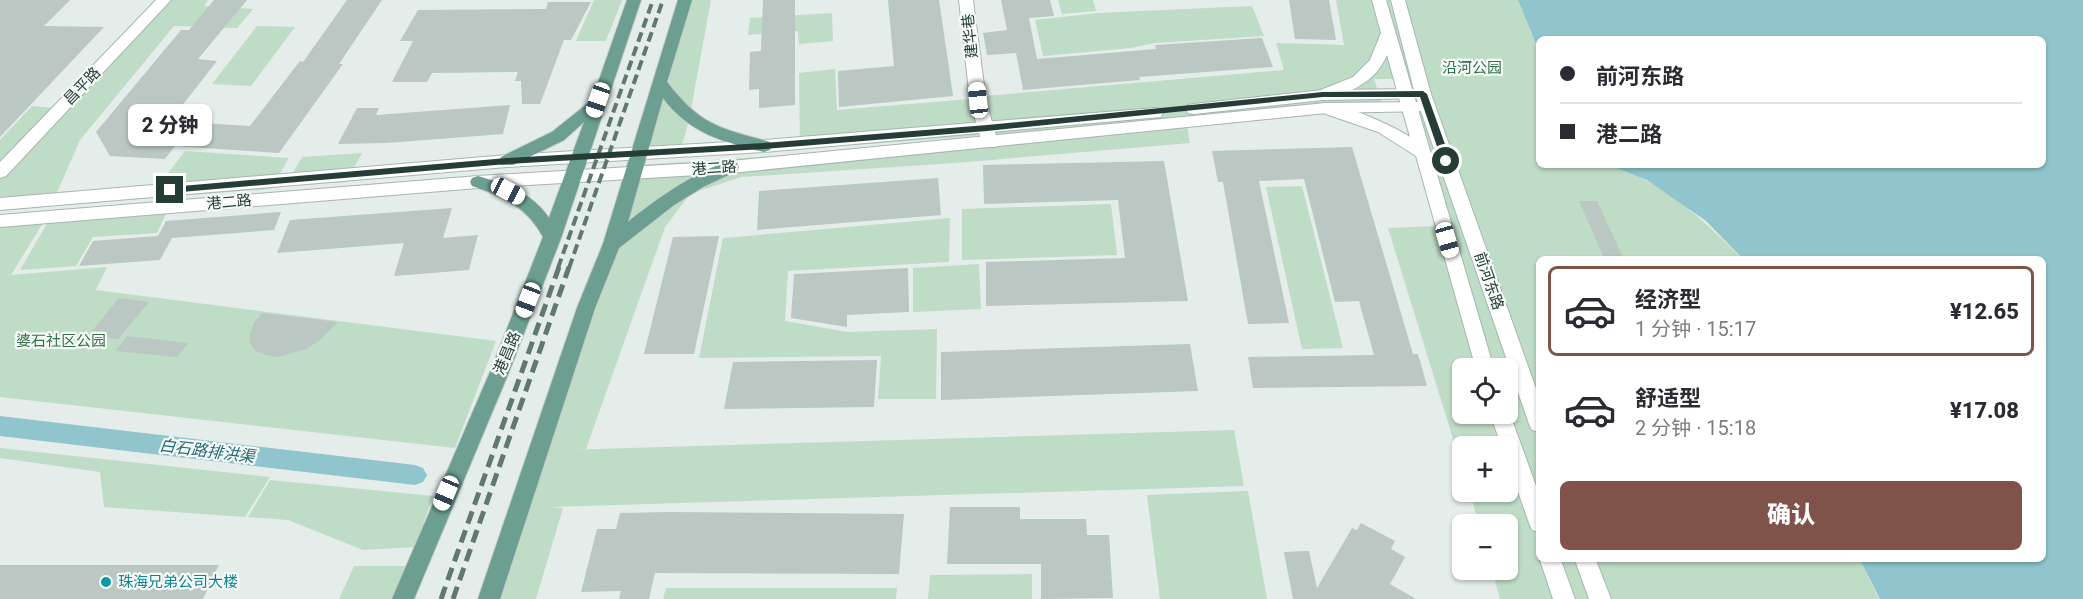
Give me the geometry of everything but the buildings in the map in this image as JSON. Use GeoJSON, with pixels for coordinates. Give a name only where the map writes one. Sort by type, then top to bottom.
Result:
{"type":"FeatureCollection","features":[{"type":"Feature","properties":{"kind":"main road","name":"港昌路"},"geometry":{"type":"LineString","coordinates":[[403,599],[418,558],[512,342],[552,238],[634,0]]}},
{"type":"Feature","properties":{"kind":"main road"},"geometry":{"type":"LineString","coordinates":[[489,599],[586,308],[612,244],[685,0]]}},
{"type":"Feature","properties":{"kind":"main road"},"geometry":{"type":"LineString","coordinates":[[659,82],[676,107],[700,126],[720,135],[764,146]]}},
{"type":"Feature","properties":{"kind":"main road"},"geometry":{"type":"LineString","coordinates":[[507,161],[558,136],[598,100]]}},
{"type":"Feature","properties":{"kind":"main road"},"geometry":{"type":"LineString","coordinates":[[612,244],[667,199],[697,181],[731,167]]}},
{"type":"Feature","properties":{"kind":"main road"},"geometry":{"type":"LineString","coordinates":[[478,182],[508,191],[522,199],[543,220],[552,238]]}},
{"type":"Feature","properties":{"kind":"street","name":"昌平路"},"geometry":{"type":"LineString","coordinates":[[0,172],[164,0]]}},
{"type":"Feature","properties":{"kind":"street","name":"建华巷"},"geometry":{"type":"LineString","coordinates":[[966,0],[978,100],[989,135]]}},
{"type":"Feature","properties":{"kind":"street","name":"前河东路"},"geometry":{"type":"LineString","coordinates":[[1379,0],[1406,101],[1482,358]]}},
{"type":"Feature","properties":{"kind":"street","name":"前河东路"},"geometry":{"type":"LineString","coordinates":[[1398,0],[1425,101],[1536,416]]}},
{"type":"Feature","properties":{"kind":"street"},"geometry":{"type":"LineString","coordinates":[[1324,101],[1367,77],[1379,62],[1388,34]]}},
{"type":"Feature","properties":{"kind":"street","name":"港二路"},"geometry":{"type":"LineString","coordinates":[[0,221],[478,182],[731,167],[989,135],[1324,101],[1425,101]]}},
{"type":"Feature","properties":{"kind":"street"},"geometry":{"type":"LineString","coordinates":[[1324,101],[1384,128],[1422,152]]}},
{"type":"Feature","properties":{"kind":"street","name":"港二路"},"geometry":{"type":"LineString","coordinates":[[0,204],[507,161],[640,152],[989,135]]}},
{"type":"Feature","properties":{"kind":"street"},"geometry":{"type":"LineString","coordinates":[[1504,424],[1536,515]]}},
{"type":"Feature","properties":{"kind":"street"},"geometry":{"type":"LineString","coordinates":[[1552,562],[1564,599]]}},
{"type":"Feature","properties":{"kind":"street"},"geometry":{"type":"LineString","coordinates":[[1587,562],[1600,599]]}},
{"type":"Feature","properties":{"kind":"green space"},"geometry":{"type":"Polygon","coordinates":[[[167,0],[208,0],[204,6],[253,9],[237,28],[174,26],[80,140],[51,206],[0,211],[0,176],[167,0]]]}},
{"type":"Feature","properties":{"kind":"green space"},"geometry":{"type":"Polygon","coordinates":[[[594,0],[622,0],[606,41],[576,41],[594,0]]]}},
{"type":"Feature","properties":{"kind":"green space"},"geometry":{"type":"Polygon","coordinates":[[[689,0],[711,0],[689,120],[679,156],[644,156],[689,0]]]}},
{"type":"Feature","properties":{"kind":"green space"},"geometry":{"type":"Polygon","coordinates":[[[1058,0],[1093,0],[1096,11],[1062,14],[1058,0]]]}},
{"type":"Feature","properties":{"kind":"green space"},"geometry":{"type":"Polygon","coordinates":[[[1336,0],[1373,0],[1395,79],[1374,79],[1382,103],[994,137],[985,96],[1284,70],[1276,43],[1344,45],[1336,0]]]}},
{"type":"Feature","properties":{"kind":"green space","name":"沿河公园"},"geometry":{"type":"Polygon","coordinates":[[[1382,0],[1518,0],[1536,45],[1536,168],[1618,168],[1627,171],[1646,180],[1681,203],[1739,256],[1536,256],[1536,508],[1518,448],[1518,436],[1515,436],[1511,424],[1518,424],[1518,358],[1487,358],[1382,0]]]}},
{"type":"Feature","properties":{"kind":"green space"},"geometry":{"type":"Polygon","coordinates":[[[1252,6],[1264,36],[1155,43],[1131,48],[1043,56],[1035,20],[1098,13],[1252,6]]]}},
{"type":"Feature","properties":{"kind":"green space"},"geometry":{"type":"Polygon","coordinates":[[[832,13],[833,41],[799,44],[798,31],[748,35],[750,18],[832,13]]]}},
{"type":"Feature","properties":{"kind":"green space"},"geometry":{"type":"Polygon","coordinates":[[[257,26],[295,27],[251,86],[212,84],[257,26]]]}},
{"type":"Feature","properties":{"kind":"green space"},"geometry":{"type":"Polygon","coordinates":[[[835,69],[837,110],[971,99],[978,136],[800,149],[799,73],[835,69]]]}},
{"type":"Feature","properties":{"kind":"green space"},"geometry":{"type":"Polygon","coordinates":[[[32,106],[56,108],[0,166],[0,140],[32,106]]]}},
{"type":"Feature","properties":{"kind":"green space"},"geometry":{"type":"Polygon","coordinates":[[[1187,125],[1190,143],[955,163],[741,177],[690,194],[665,227],[586,449],[564,450],[1234,430],[1244,486],[550,507],[563,508],[536,599],[491,599],[638,165],[987,142],[1187,125]]]}},
{"type":"Feature","properties":{"kind":"green space"},"geometry":{"type":"Polygon","coordinates":[[[185,151],[289,158],[271,189],[149,198],[185,151]]]}},
{"type":"Feature","properties":{"kind":"green space"},"geometry":{"type":"Polygon","coordinates":[[[362,153],[346,182],[285,186],[302,157],[362,153]]]}},
{"type":"Feature","properties":{"kind":"green space"},"geometry":{"type":"Polygon","coordinates":[[[1302,186],[1343,348],[1302,349],[1266,187],[1302,186]]]}},
{"type":"Feature","properties":{"kind":"green space"},"geometry":{"type":"Polygon","coordinates":[[[1111,204],[1117,255],[962,260],[962,209],[1111,204]]]}},
{"type":"Feature","properties":{"kind":"green space"},"geometry":{"type":"Polygon","coordinates":[[[170,205],[157,233],[93,237],[76,266],[20,270],[52,215],[170,205]]]}},
{"type":"Feature","properties":{"kind":"green space","name":"婆石社区公园"},"geometry":{"type":"Polygon","coordinates":[[[49,213],[11,275],[107,267],[96,290],[496,341],[455,448],[0,397],[0,217],[49,213]]]}},
{"type":"Feature","properties":{"kind":"green space"},"geometry":{"type":"Polygon","coordinates":[[[950,218],[949,262],[788,271],[785,321],[848,332],[937,329],[936,399],[878,399],[881,356],[699,358],[723,238],[950,218]]]}},
{"type":"Feature","properties":{"kind":"green space"},"geometry":{"type":"Polygon","coordinates":[[[1441,226],[1480,358],[1452,358],[1452,424],[1501,424],[1506,436],[1452,436],[1388,228],[1441,226]]]}},
{"type":"Feature","properties":{"kind":"green space"},"geometry":{"type":"Polygon","coordinates":[[[979,264],[981,309],[913,312],[913,268],[979,264]]]}},
{"type":"Feature","properties":{"kind":"green space"},"geometry":{"type":"Polygon","coordinates":[[[0,448],[270,477],[245,517],[104,507],[100,472],[0,458],[0,448]]]}},
{"type":"Feature","properties":{"kind":"green space"},"geometry":{"type":"Polygon","coordinates":[[[1518,473],[1536,525],[1536,562],[1548,562],[1560,599],[1500,599],[1495,580],[1518,580],[1518,514],[1476,514],[1473,502],[1518,502],[1518,473]]]}},
{"type":"Feature","properties":{"kind":"green space"},"geometry":{"type":"Polygon","coordinates":[[[270,480],[433,496],[415,547],[363,550],[288,520],[248,517],[270,480]]]}},
{"type":"Feature","properties":{"kind":"green space"},"geometry":{"type":"Polygon","coordinates":[[[1248,491],[1267,599],[1160,599],[1147,495],[1248,491]]]}},
{"type":"Feature","properties":{"kind":"green space"},"geometry":{"type":"Polygon","coordinates":[[[1554,562],[1861,562],[1879,599],[1566,599],[1554,562]]]}},
{"type":"Feature","properties":{"kind":"green space"},"geometry":{"type":"Polygon","coordinates":[[[354,566],[409,566],[397,599],[339,599],[354,566]]]}},
{"type":"Feature","properties":{"kind":"green space"},"geometry":{"type":"Polygon","coordinates":[[[1032,574],[1032,599],[928,599],[930,575],[1032,574]]]}},
{"type":"Feature","properties":{"kind":"green space"},"geometry":{"type":"Polygon","coordinates":[[[666,588],[897,588],[896,599],[663,599],[666,588]]]}},
{"type":"Feature","properties":{"kind":"water"},"geometry":{"type":"Polygon","coordinates":[[[1518,0],[2083,0],[2083,599],[1880,599],[1861,562],[2046,562],[2046,256],[1740,256],[1706,221],[1647,180],[1617,168],[2046,168],[2046,36],[1536,36],[1536,45],[1518,0]]]}},
{"type":"Feature","properties":{"kind":"waterway","name":"白石路排洪渠"},"geometry":{"type":"LineString","coordinates":[[0,426],[415,475]]}},
{"type":"Feature","properties":{"kind":"railway"},"geometry":{"type":"LineString","coordinates":[[558,268],[653,0]]}},
{"type":"Feature","properties":{"kind":"railway"},"geometry":{"type":"LineString","coordinates":[[569,268],[663,0]]}},
{"type":"Feature","properties":{"kind":"railway"},"geometry":{"type":"LineString","coordinates":[[441,599],[559,267]]}},
{"type":"Feature","properties":{"kind":"railway"},"geometry":{"type":"LineString","coordinates":[[453,599],[569,267]]}},
{"type":"Feature","properties":{"kind":"place","name":"珠海兄弟公司大楼"},"geometry":{"type":"Point","coordinates":[106,582]}},
{"type":"Feature","properties":{"kind":"route"},"geometry":{"type":"LineString","coordinates":[[170,190],[507,161],[764,146],[987,128],[1323,94],[1423,94],[1446,161]]}}]}
